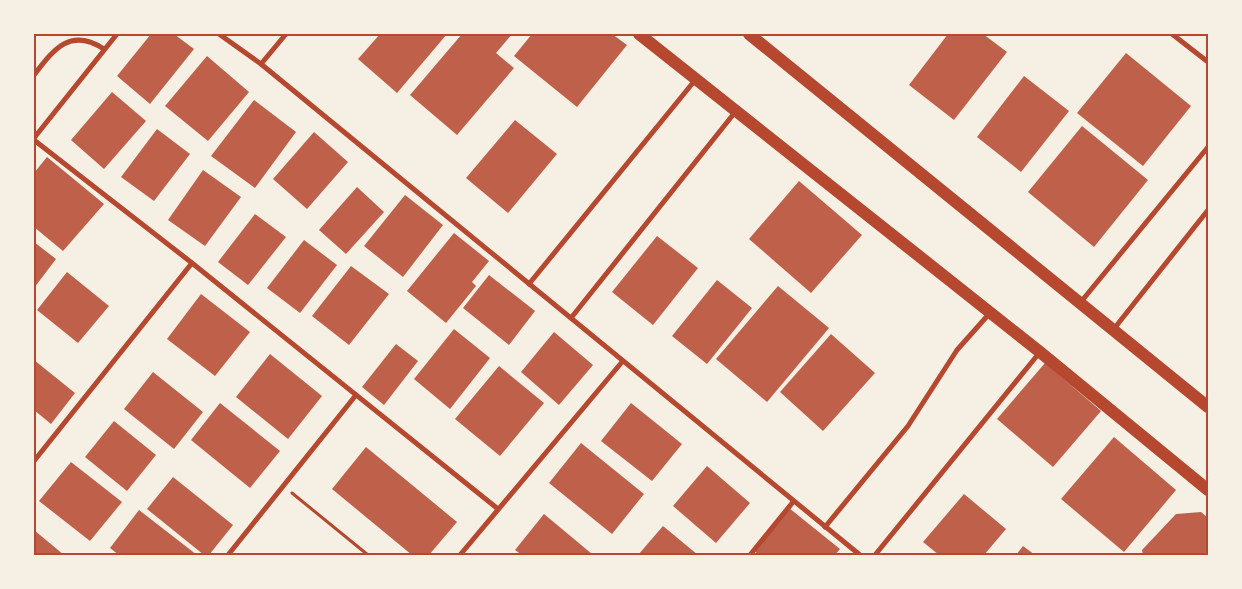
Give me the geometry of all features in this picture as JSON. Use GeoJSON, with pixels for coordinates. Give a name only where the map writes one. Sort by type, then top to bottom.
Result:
{"type":"FeatureCollection","features":[{"type":"Feature","properties":{"kind":"main road"},"geometry":{"type":"LineString","coordinates":[[639,34],[989,314],[1040,352],[1208,490]]}},
{"type":"Feature","properties":{"kind":"main road"},"geometry":{"type":"LineString","coordinates":[[750,34],[1208,407]]}},
{"type":"Feature","properties":{"kind":"street"},"geometry":{"type":"LineString","coordinates":[[117,34],[104,48],[34,139],[192,263],[498,509]]}},
{"type":"Feature","properties":{"kind":"street"},"geometry":{"type":"LineString","coordinates":[[219,34],[227,36],[622,362],[860,555]]}},
{"type":"Feature","properties":{"kind":"street"},"geometry":{"type":"LineString","coordinates":[[261,64],[286,34]]}},
{"type":"Feature","properties":{"kind":"street"},"geometry":{"type":"LineString","coordinates":[[1172,34],[1208,62]]}},
{"type":"Feature","properties":{"kind":"street"},"geometry":{"type":"LineString","coordinates":[[34,75],[54,50],[63,44],[83,39],[94,42],[104,48]]}},
{"type":"Feature","properties":{"kind":"street"},"geometry":{"type":"LineString","coordinates":[[529,284],[696,79]]}},
{"type":"Feature","properties":{"kind":"street"},"geometry":{"type":"LineString","coordinates":[[571,318],[736,111]]}},
{"type":"Feature","properties":{"kind":"street"},"geometry":{"type":"LineString","coordinates":[[1079,303],[1208,147]]}},
{"type":"Feature","properties":{"kind":"street"},"geometry":{"type":"LineString","coordinates":[[1113,331],[1208,210]]}},
{"type":"Feature","properties":{"kind":"street"},"geometry":{"type":"LineString","coordinates":[[34,461],[192,263]]}},
{"type":"Feature","properties":{"kind":"street"},"geometry":{"type":"LineString","coordinates":[[825,528],[908,426],[958,350],[989,314]]}},
{"type":"Feature","properties":{"kind":"street"},"geometry":{"type":"LineString","coordinates":[[875,555],[1040,352]]}},
{"type":"Feature","properties":{"kind":"street"},"geometry":{"type":"LineString","coordinates":[[460,555],[622,362]]}},
{"type":"Feature","properties":{"kind":"street"},"geometry":{"type":"LineString","coordinates":[[228,555],[356,395]]}},
{"type":"Feature","properties":{"kind":"street"},"geometry":{"type":"LineString","coordinates":[[750,555],[793,502]]}},
{"type":"Feature","properties":{"kind":"path"},"geometry":{"type":"LineString","coordinates":[[284,486],[368,555]]}},
{"type":"Feature","properties":{"kind":"building"},"geometry":{"type":"Polygon","coordinates":[[[151,34],[174,34],[194,49],[150,104],[117,76],[151,34]]]}},
{"type":"Feature","properties":{"kind":"building"},"geometry":{"type":"Polygon","coordinates":[[[380,34],[447,34],[397,93],[358,59],[380,34]]]}},
{"type":"Feature","properties":{"kind":"building"},"geometry":{"type":"Polygon","coordinates":[[[462,34],[512,34],[496,53],[514,68],[457,135],[410,95],[462,34]]]}},
{"type":"Feature","properties":{"kind":"building"},"geometry":{"type":"Polygon","coordinates":[[[532,34],[612,34],[627,45],[577,107],[514,56],[532,34]]]}},
{"type":"Feature","properties":{"kind":"building"},"geometry":{"type":"Polygon","coordinates":[[[948,34],[983,34],[1007,52],[954,120],[909,85],[948,34]]]}},
{"type":"Feature","properties":{"kind":"building"},"geometry":{"type":"Polygon","coordinates":[[[1126,53],[1191,106],[1143,166],[1077,113],[1126,53]]]}},
{"type":"Feature","properties":{"kind":"building"},"geometry":{"type":"Polygon","coordinates":[[[207,56],[249,92],[208,141],[165,106],[207,56]]]}},
{"type":"Feature","properties":{"kind":"building"},"geometry":{"type":"Polygon","coordinates":[[[1024,76],[1069,111],[1021,172],[977,137],[1024,76]]]}},
{"type":"Feature","properties":{"kind":"building"},"geometry":{"type":"Polygon","coordinates":[[[112,92],[146,121],[104,169],[71,140],[112,92]]]}},
{"type":"Feature","properties":{"kind":"building"},"geometry":{"type":"Polygon","coordinates":[[[254,100],[296,132],[255,188],[211,156],[254,100]]]}},
{"type":"Feature","properties":{"kind":"building"},"geometry":{"type":"Polygon","coordinates":[[[515,120],[557,154],[508,213],[466,178],[515,120]]]}},
{"type":"Feature","properties":{"kind":"building"},"geometry":{"type":"Polygon","coordinates":[[[1082,126],[1148,180],[1094,247],[1028,192],[1082,126]]]}},
{"type":"Feature","properties":{"kind":"building"},"geometry":{"type":"Polygon","coordinates":[[[157,129],[190,154],[154,201],[121,177],[157,129]]]}},
{"type":"Feature","properties":{"kind":"building"},"geometry":{"type":"Polygon","coordinates":[[[314,132],[348,162],[307,209],[273,179],[314,132]]]}},
{"type":"Feature","properties":{"kind":"building"},"geometry":{"type":"Polygon","coordinates":[[[47,157],[104,204],[63,251],[34,227],[34,173],[47,157]]]}},
{"type":"Feature","properties":{"kind":"building"},"geometry":{"type":"Polygon","coordinates":[[[203,170],[241,197],[205,246],[168,220],[203,170]]]}},
{"type":"Feature","properties":{"kind":"building"},"geometry":{"type":"Polygon","coordinates":[[[799,181],[862,235],[811,293],[749,239],[799,181]]]}},
{"type":"Feature","properties":{"kind":"building"},"geometry":{"type":"Polygon","coordinates":[[[357,187],[384,212],[346,254],[319,230],[357,187]]]}},
{"type":"Feature","properties":{"kind":"building"},"geometry":{"type":"Polygon","coordinates":[[[405,195],[443,225],[403,277],[364,246],[405,195]]]}},
{"type":"Feature","properties":{"kind":"building"},"geometry":{"type":"Polygon","coordinates":[[[255,214],[286,237],[248,285],[218,262],[255,214]]]}},
{"type":"Feature","properties":{"kind":"building"},"geometry":{"type":"Polygon","coordinates":[[[454,233],[489,261],[472,282],[476,286],[446,323],[407,291],[454,233]]]}},
{"type":"Feature","properties":{"kind":"building"},"geometry":{"type":"Polygon","coordinates":[[[657,236],[698,268],[653,325],[612,292],[657,236]]]}},
{"type":"Feature","properties":{"kind":"building"},"geometry":{"type":"Polygon","coordinates":[[[304,240],[337,265],[300,313],[267,288],[304,240]]]}},
{"type":"Feature","properties":{"kind":"building"},"geometry":{"type":"Polygon","coordinates":[[[34,242],[56,259],[34,288],[34,242]]]}},
{"type":"Feature","properties":{"kind":"building"},"geometry":{"type":"Polygon","coordinates":[[[351,266],[389,294],[349,345],[312,316],[351,266]]]}},
{"type":"Feature","properties":{"kind":"building"},"geometry":{"type":"Polygon","coordinates":[[[67,272],[109,306],[78,343],[37,310],[67,272]]]}},
{"type":"Feature","properties":{"kind":"building"},"geometry":{"type":"Polygon","coordinates":[[[489,275],[535,311],[509,345],[463,308],[489,275]]]}},
{"type":"Feature","properties":{"kind":"building"},"geometry":{"type":"Polygon","coordinates":[[[717,280],[752,308],[707,364],[672,336],[717,280]]]}},
{"type":"Feature","properties":{"kind":"building"},"geometry":{"type":"Polygon","coordinates":[[[778,286],[829,328],[767,402],[716,359],[778,286]]]}},
{"type":"Feature","properties":{"kind":"building"},"geometry":{"type":"Polygon","coordinates":[[[201,294],[250,332],[215,376],[167,339],[201,294]]]}},
{"type":"Feature","properties":{"kind":"building"},"geometry":{"type":"Polygon","coordinates":[[[454,329],[490,358],[450,409],[414,379],[454,329]]]}},
{"type":"Feature","properties":{"kind":"building"},"geometry":{"type":"Polygon","coordinates":[[[554,332],[593,365],[559,405],[521,372],[554,332]]]}},
{"type":"Feature","properties":{"kind":"building"},"geometry":{"type":"Polygon","coordinates":[[[831,334],[875,373],[823,431],[780,392],[831,334]]]}},
{"type":"Feature","properties":{"kind":"building"},"geometry":{"type":"Polygon","coordinates":[[[396,344],[418,361],[384,405],[362,387],[396,344]]]}},
{"type":"Feature","properties":{"kind":"building"},"geometry":{"type":"Polygon","coordinates":[[[270,354],[322,396],[288,439],[236,397],[270,354]]]}},
{"type":"Feature","properties":{"kind":"building"},"geometry":{"type":"Polygon","coordinates":[[[34,360],[75,393],[51,424],[34,410],[34,360]]]}},
{"type":"Feature","properties":{"kind":"building"},"geometry":{"type":"Polygon","coordinates":[[[1045,363],[1101,411],[1053,467],[997,419],[1045,363]]]}},
{"type":"Feature","properties":{"kind":"building"},"geometry":{"type":"Polygon","coordinates":[[[499,366],[544,403],[500,456],[455,419],[499,366]]]}},
{"type":"Feature","properties":{"kind":"building"},"geometry":{"type":"Polygon","coordinates":[[[153,372],[203,412],[174,449],[124,409],[153,372]]]}},
{"type":"Feature","properties":{"kind":"building"},"geometry":{"type":"Polygon","coordinates":[[[220,403],[280,451],[250,488],[191,440],[220,403]]]}},
{"type":"Feature","properties":{"kind":"building"},"geometry":{"type":"Polygon","coordinates":[[[631,403],[682,444],[652,481],[601,441],[631,403]]]}},
{"type":"Feature","properties":{"kind":"building"},"geometry":{"type":"Polygon","coordinates":[[[114,421],[156,455],[127,491],[85,457],[114,421]]]}},
{"type":"Feature","properties":{"kind":"building"},"geometry":{"type":"Polygon","coordinates":[[[1114,437],[1176,490],[1124,552],[1061,499],[1114,437]]]}},
{"type":"Feature","properties":{"kind":"building"},"geometry":{"type":"Polygon","coordinates":[[[581,443],[644,494],[612,534],[549,483],[581,443]]]}},
{"type":"Feature","properties":{"kind":"building"},"geometry":{"type":"Polygon","coordinates":[[[366,447],[457,522],[429,555],[412,555],[332,489],[366,447]]]}},
{"type":"Feature","properties":{"kind":"building"},"geometry":{"type":"Polygon","coordinates":[[[71,462],[122,502],[90,541],[39,501],[71,462]]]}},
{"type":"Feature","properties":{"kind":"building"},"geometry":{"type":"Polygon","coordinates":[[[707,466],[750,503],[716,543],[673,506],[707,466]]]}},
{"type":"Feature","properties":{"kind":"building"},"geometry":{"type":"Polygon","coordinates":[[[173,477],[233,525],[209,555],[204,555],[147,509],[173,477]]]}},
{"type":"Feature","properties":{"kind":"building"},"geometry":{"type":"Polygon","coordinates":[[[964,494],[1006,529],[984,555],[939,555],[923,542],[964,494]]]}},
{"type":"Feature","properties":{"kind":"building"},"geometry":{"type":"Polygon","coordinates":[[[789,508],[840,549],[835,555],[760,555],[754,551],[789,508]]]}},
{"type":"Feature","properties":{"kind":"building"},"geometry":{"type":"Polygon","coordinates":[[[139,510],[197,555],[119,555],[110,548],[139,510]]]}},
{"type":"Feature","properties":{"kind":"building"},"geometry":{"type":"Polygon","coordinates":[[[1201,512],[1208,518],[1208,555],[1143,555],[1142,550],[1176,514],[1201,512]]]}},
{"type":"Feature","properties":{"kind":"building"},"geometry":{"type":"Polygon","coordinates":[[[544,514],[592,554],[522,555],[515,550],[544,514]]]}},
{"type":"Feature","properties":{"kind":"building"},"geometry":{"type":"Polygon","coordinates":[[[663,526],[698,555],[638,555],[663,526]]]}},
{"type":"Feature","properties":{"kind":"building"},"geometry":{"type":"Polygon","coordinates":[[[34,530],[64,555],[34,555],[34,530]]]}},
{"type":"Feature","properties":{"kind":"building"},"geometry":{"type":"Polygon","coordinates":[[[1023,546],[1035,555],[1016,555],[1023,546]]]}}]}
